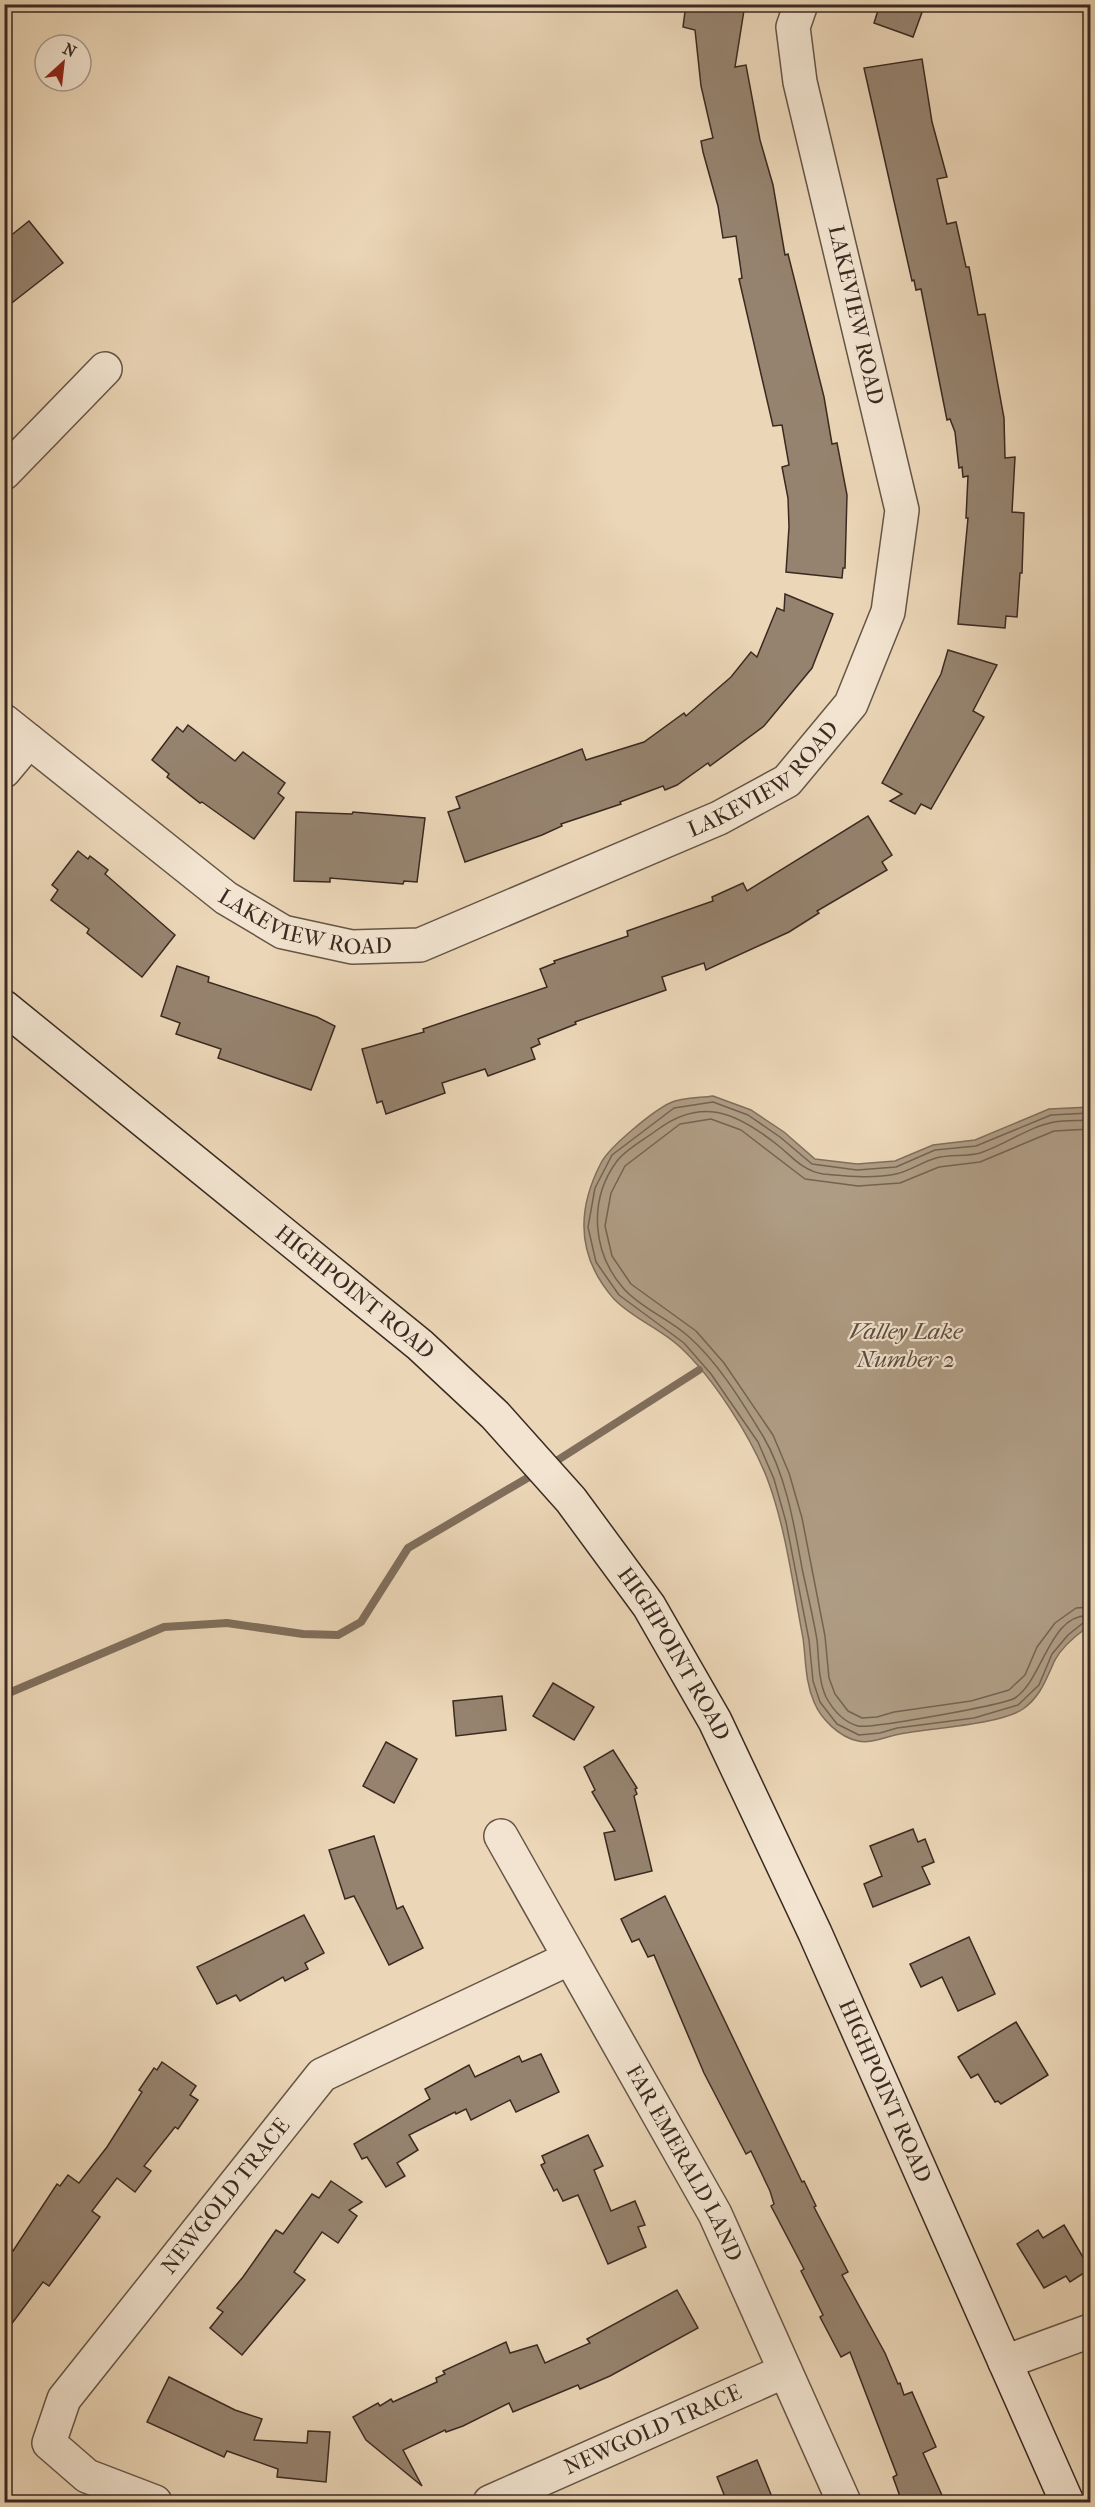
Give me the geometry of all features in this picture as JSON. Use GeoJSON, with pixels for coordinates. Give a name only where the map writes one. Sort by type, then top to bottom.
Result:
{"type":"FeatureCollection","features":[{"type":"Feature","properties":{"kind":"street","name":"LAKEVIEW ROAD"},"geometry":{"type":"LineString","coordinates":[[17,731],[226,898],[283,932],[352,947],[420,945],[719,818],[787,781],[851,704],[888,612],[902,510],[800,82],[793,27],[801,4]]}},
{"type":"Feature","properties":{"kind":"street"},"geometry":{"type":"LineString","coordinates":[[4,473],[105,369]]}},
{"type":"Feature","properties":{"kind":"street"},"geometry":{"type":"LineString","coordinates":[[4,771],[17,731]]}},
{"type":"Feature","properties":{"kind":"street","name":"HIGHPOINT ROAD"},"geometry":{"type":"LineString","coordinates":[[4,1007],[420,1345],[495,1415],[571,1500],[649,1606],[715,1721],[815,1933],[1067,2502]]}},
{"type":"Feature","properties":{"kind":"street","name":"FAR EMERALD LAND"},"geometry":{"type":"LineString","coordinates":[[501,1836],[715,2214],[844,2502]]}},
{"type":"Feature","properties":{"kind":"street","name":"NEWGOLD TRACE"},"geometry":{"type":"LineString","coordinates":[[155,2502],[87,2476],[48,2442],[64,2399],[322,2075],[570,1958]]}},
{"type":"Feature","properties":{"kind":"street"},"geometry":{"type":"LineString","coordinates":[[1005,2362],[1090,2331]]}},
{"type":"Feature","properties":{"kind":"street","name":"NEWGOLD TRACE"},"geometry":{"type":"LineString","coordinates":[[490,2502],[785,2371]]}},
{"type":"Feature","properties":{"kind":"water","name":"Valley Lake Number 2"},"geometry":{"type":"Polygon","coordinates":[[[713,1096],[751,1110],[784,1132],[815,1159],[857,1164],[895,1161],[933,1145],[975,1140],[1049,1109],[1090,1107],[1090,1630],[1085,1629],[1058,1655],[1042,1687],[1023,1709],[998,1719],[863,1742],[844,1736],[826,1721],[817,1708],[809,1686],[788,1557],[774,1497],[751,1444],[730,1408],[693,1360],[664,1335],[621,1306],[602,1283],[593,1267],[584,1233],[584,1216],[587,1199],[601,1163],[632,1130],[670,1103],[713,1096]]]}},
{"type":"Feature","properties":{"kind":"building"},"geometry":{"type":"Polygon","coordinates":[[[686,4],[745,4],[735,67],[746,65],[760,140],[773,185],[785,255],[788,254],[824,397],[832,444],[837,443],[847,495],[845,568],[843,568],[842,578],[786,572],[788,498],[782,467],[789,465],[782,425],[773,426],[739,279],[742,278],[736,236],[723,238],[718,206],[703,152],[701,141],[713,138],[701,86],[695,30],[683,27],[686,4]]]}},
{"type":"Feature","properties":{"kind":"building"},"geometry":{"type":"Polygon","coordinates":[[[880,4],[925,4],[913,37],[874,23],[880,4]]]}},
{"type":"Feature","properties":{"kind":"building"},"geometry":{"type":"Polygon","coordinates":[[[922,59],[932,122],[947,177],[937,179],[947,224],[956,222],[966,267],[969,267],[978,315],[985,314],[1004,418],[1005,458],[1015,457],[1012,512],[1024,513],[1022,573],[1020,573],[1017,617],[1006,616],[1005,628],[958,624],[968,518],[966,518],[968,476],[963,477],[962,467],[959,468],[955,432],[950,419],[947,420],[921,289],[916,290],[914,280],[912,281],[864,68],[922,59]]]}},
{"type":"Feature","properties":{"kind":"building"},"geometry":{"type":"Polygon","coordinates":[[[29,221],[63,263],[4,309],[4,241],[29,221]]]}},
{"type":"Feature","properties":{"kind":"building"},"geometry":{"type":"Polygon","coordinates":[[[785,594],[833,614],[812,668],[764,726],[710,766],[708,763],[677,785],[665,790],[663,786],[620,802],[621,804],[561,824],[562,826],[542,835],[465,862],[448,812],[460,808],[456,797],[582,749],[586,760],[644,742],[684,713],[686,716],[731,677],[751,652],[757,657],[777,608],[784,611],[785,594]]]}},
{"type":"Feature","properties":{"kind":"building"},"geometry":{"type":"Polygon","coordinates":[[[948,650],[997,665],[973,711],[984,717],[931,809],[921,804],[915,814],[890,801],[902,794],[882,783],[941,674],[948,650]]]}},
{"type":"Feature","properties":{"kind":"building"},"geometry":{"type":"Polygon","coordinates":[[[188,725],[235,761],[243,752],[285,783],[278,793],[284,798],[254,839],[202,802],[200,803],[167,777],[169,774],[152,760],[177,727],[183,732],[188,725]]]}},
{"type":"Feature","properties":{"kind":"building"},"geometry":{"type":"Polygon","coordinates":[[[296,812],[352,814],[353,812],[425,818],[417,882],[404,881],[403,884],[330,878],[330,882],[294,881],[296,812]]]}},
{"type":"Feature","properties":{"kind":"building"},"geometry":{"type":"Polygon","coordinates":[[[868,816],[892,855],[882,862],[887,870],[817,911],[819,913],[789,932],[706,970],[704,963],[662,977],[666,990],[575,1022],[576,1024],[538,1039],[540,1044],[531,1048],[535,1059],[488,1076],[485,1069],[442,1083],[445,1093],[386,1114],[382,1101],[377,1103],[362,1049],[424,1032],[423,1029],[547,987],[540,969],[555,963],[554,961],[628,936],[627,931],[713,901],[712,897],[743,883],[747,891],[868,816]]]}},
{"type":"Feature","properties":{"kind":"building"},"geometry":{"type":"Polygon","coordinates":[[[78,851],[88,859],[90,856],[108,870],[105,874],[175,935],[142,977],[87,933],[89,929],[51,900],[58,890],[52,885],[78,851]]]}},
{"type":"Feature","properties":{"kind":"building"},"geometry":{"type":"Polygon","coordinates":[[[177,966],[209,977],[208,982],[317,1017],[335,1026],[311,1090],[218,1058],[221,1049],[176,1034],[180,1023],[161,1016],[177,966]]]}},
{"type":"Feature","properties":{"kind":"building"},"geometry":{"type":"Polygon","coordinates":[[[553,1683],[594,1707],[574,1740],[533,1716],[553,1683]]]}},
{"type":"Feature","properties":{"kind":"building"},"geometry":{"type":"Polygon","coordinates":[[[502,1696],[506,1730],[456,1736],[453,1701],[502,1696]]]}},
{"type":"Feature","properties":{"kind":"building"},"geometry":{"type":"Polygon","coordinates":[[[386,1742],[417,1759],[394,1803],[363,1786],[386,1742]]]}},
{"type":"Feature","properties":{"kind":"building"},"geometry":{"type":"Polygon","coordinates":[[[613,1750],[637,1788],[635,1789],[637,1794],[634,1796],[652,1871],[615,1880],[604,1833],[615,1831],[592,1792],[595,1790],[584,1767],[613,1750]]]}},
{"type":"Feature","properties":{"kind":"building"},"geometry":{"type":"Polygon","coordinates":[[[913,1829],[918,1842],[925,1839],[934,1862],[922,1867],[930,1884],[873,1907],[864,1884],[882,1876],[870,1846],[913,1829]]]}},
{"type":"Feature","properties":{"kind":"building"},"geometry":{"type":"Polygon","coordinates":[[[374,1836],[397,1909],[403,1906],[423,1948],[389,1965],[354,1896],[345,1899],[329,1850],[374,1836]]]}},
{"type":"Feature","properties":{"kind":"building"},"geometry":{"type":"Polygon","coordinates":[[[665,1896],[802,2182],[804,2181],[816,2206],[814,2207],[848,2272],[842,2275],[885,2353],[904,2395],[912,2392],[936,2447],[923,2453],[945,2502],[902,2502],[893,2477],[897,2475],[850,2352],[841,2357],[820,2317],[823,2315],[801,2271],[804,2269],[771,2206],[774,2204],[770,2191],[751,2151],[746,2154],[704,2073],[654,1955],[648,1957],[639,1939],[632,1942],[621,1919],[665,1896]]]}},
{"type":"Feature","properties":{"kind":"building"},"geometry":{"type":"Polygon","coordinates":[[[304,1915],[324,1953],[305,1963],[308,1969],[285,1981],[283,1977],[240,2001],[236,1995],[217,2004],[197,1967],[304,1915]]]}},
{"type":"Feature","properties":{"kind":"building"},"geometry":{"type":"Polygon","coordinates":[[[969,1937],[995,1994],[958,2011],[942,1977],[921,1987],[910,1964],[969,1937]]]}},
{"type":"Feature","properties":{"kind":"building"},"geometry":{"type":"Polygon","coordinates":[[[1016,2022],[1048,2075],[1001,2104],[998,2101],[995,2102],[978,2074],[971,2078],[958,2057],[1016,2022]]]}},
{"type":"Feature","properties":{"kind":"building"},"geometry":{"type":"Polygon","coordinates":[[[541,2054],[559,2092],[516,2112],[510,2100],[471,2120],[466,2109],[456,2114],[455,2112],[409,2135],[418,2150],[397,2163],[405,2176],[386,2187],[367,2157],[362,2159],[354,2144],[430,2099],[425,2089],[469,2065],[475,2077],[519,2056],[522,2062],[541,2054]]]}},
{"type":"Feature","properties":{"kind":"building"},"geometry":{"type":"Polygon","coordinates":[[[162,2062],[196,2086],[190,2095],[198,2100],[178,2129],[175,2127],[144,2166],[151,2171],[135,2192],[117,2178],[92,2211],[100,2217],[49,2286],[43,2282],[4,2334],[4,2245],[13,2251],[57,2184],[60,2186],[68,2175],[79,2183],[107,2147],[142,2092],[139,2090],[154,2068],[157,2070],[162,2062]]]}},
{"type":"Feature","properties":{"kind":"building"},"geometry":{"type":"Polygon","coordinates":[[[588,2135],[603,2166],[594,2170],[611,2211],[635,2201],[645,2225],[638,2227],[646,2247],[608,2264],[578,2195],[563,2201],[557,2189],[554,2191],[541,2165],[545,2163],[542,2156],[588,2135]]]}},
{"type":"Feature","properties":{"kind":"building"},"geometry":{"type":"Polygon","coordinates":[[[331,2181],[362,2202],[349,2210],[357,2216],[338,2243],[322,2232],[294,2272],[305,2280],[242,2355],[210,2328],[223,2312],[217,2308],[243,2277],[276,2230],[283,2234],[312,2194],[319,2198],[331,2181]]]}},
{"type":"Feature","properties":{"kind":"building"},"geometry":{"type":"Polygon","coordinates":[[[1064,2225],[1090,2269],[1070,2282],[1066,2276],[1044,2288],[1017,2244],[1038,2230],[1043,2238],[1064,2225]]]}},
{"type":"Feature","properties":{"kind":"building"},"geometry":{"type":"Polygon","coordinates":[[[677,2290],[698,2328],[610,2376],[580,2389],[578,2385],[513,2412],[509,2403],[463,2426],[446,2432],[445,2430],[403,2450],[422,2486],[366,2440],[353,2417],[378,2403],[380,2406],[391,2399],[393,2402],[437,2382],[436,2378],[445,2374],[443,2371],[506,2342],[510,2353],[537,2345],[545,2363],[590,2343],[587,2339],[677,2290]]]}},
{"type":"Feature","properties":{"kind":"building"},"geometry":{"type":"Polygon","coordinates":[[[169,2377],[235,2410],[262,2419],[254,2440],[307,2443],[308,2431],[330,2432],[326,2482],[277,2477],[278,2469],[227,2451],[224,2457],[147,2422],[169,2377]]]}},
{"type":"Feature","properties":{"kind":"building"},"geometry":{"type":"Polygon","coordinates":[[[757,2460],[774,2502],[727,2502],[717,2477],[757,2460]]]}},
{"type":"Feature","properties":{"kind":"waterway"},"geometry":{"type":"LineString","coordinates":[[550,1465],[699,1370]]}},
{"type":"Feature","properties":{"kind":"waterway"},"geometry":{"type":"LineString","coordinates":[[4,1695],[164,1627],[227,1623],[303,1634],[338,1635],[361,1622],[408,1548],[536,1473]]}}]}
